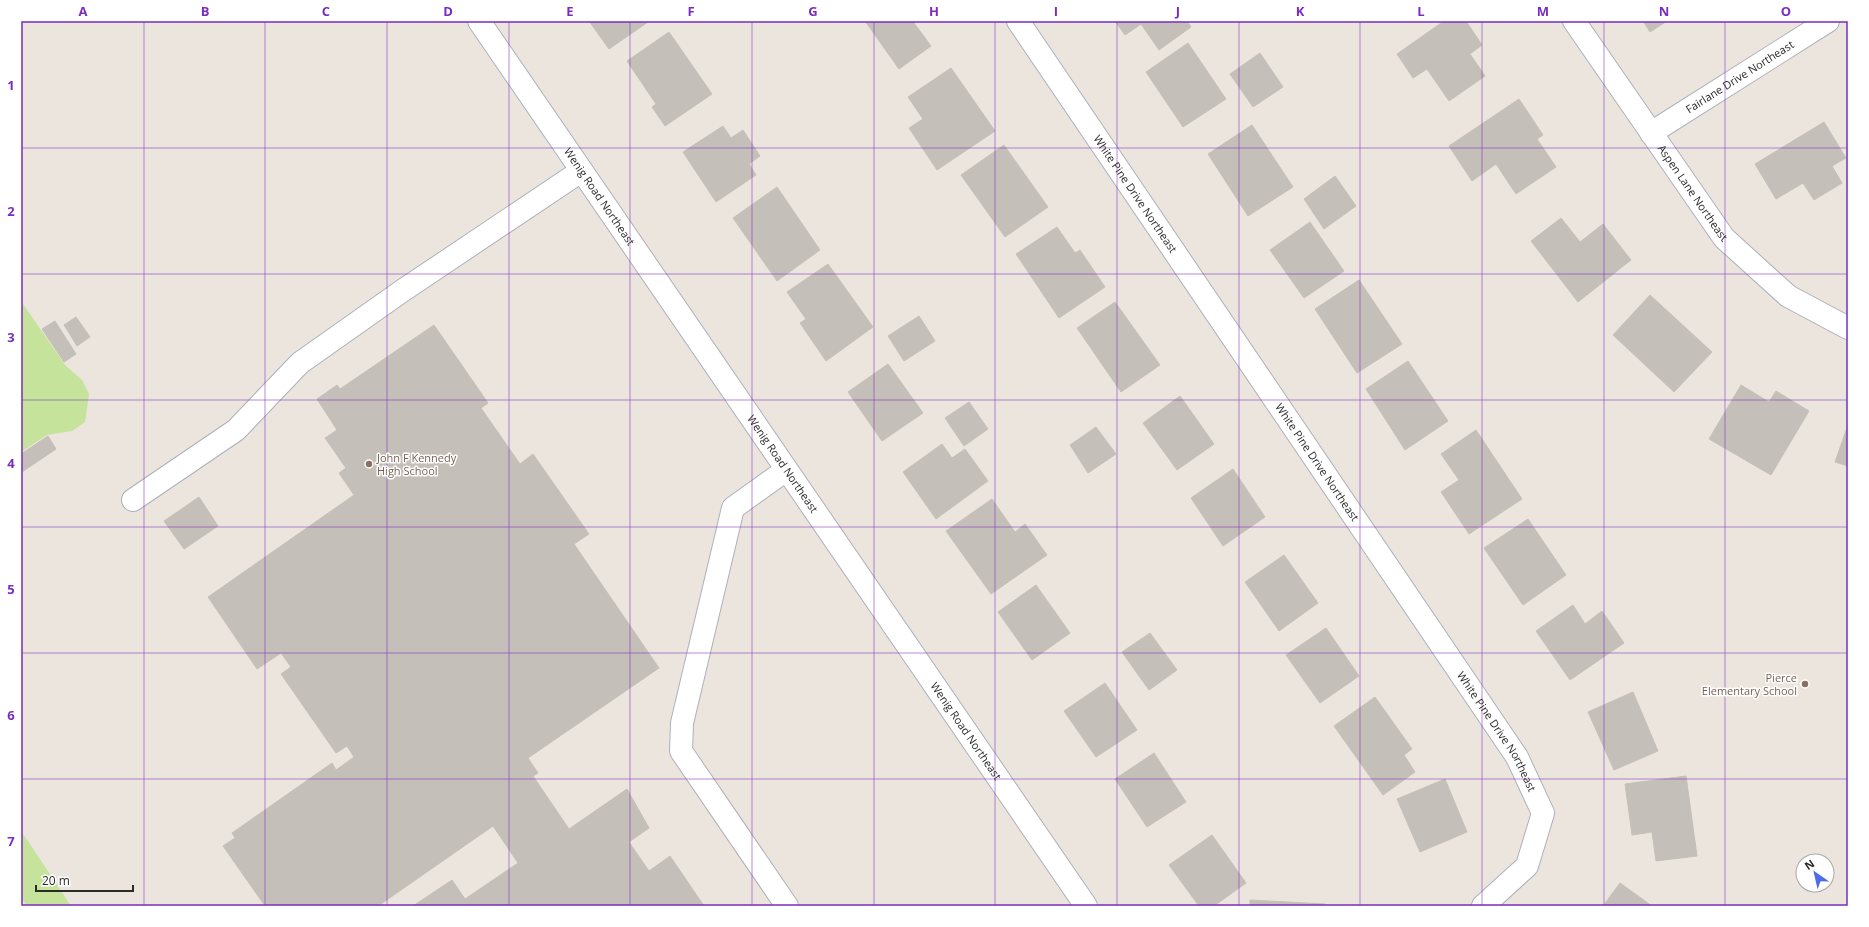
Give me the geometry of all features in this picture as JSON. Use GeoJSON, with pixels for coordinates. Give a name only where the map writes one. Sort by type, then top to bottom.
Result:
{"type":"FeatureCollection","features":[{"type":"Feature","properties":{"kind":"street","name":"Wenig Road Northeast"},"geometry":{"type":"LineString","coordinates":[[479,21],[1086,906]]}},
{"type":"Feature","properties":{"kind":"street","name":"White Pine Drive Northeast"},"geometry":{"type":"LineString","coordinates":[[1018,21],[1517,757],[1543,813],[1527,866],[1483,906]]}},
{"type":"Feature","properties":{"kind":"street","name":"Aspen Lane Northeast"},"geometry":{"type":"LineString","coordinates":[[1574,21],[1724,238],[1788,296],[1848,328]]}},
{"type":"Feature","properties":{"kind":"street","name":"Fairlane Drive Northeast"},"geometry":{"type":"LineString","coordinates":[[1651,133],[1828,21]]}},
{"type":"Feature","properties":{"kind":"street"},"geometry":{"type":"LineString","coordinates":[[133,500],[236,430],[300,363],[402,290],[581,171]]}},
{"type":"Feature","properties":{"kind":"street"},"geometry":{"type":"LineString","coordinates":[[786,470],[733,508],[682,723],[681,751],[787,906]]}},
{"type":"Feature","properties":{"kind":"green space"},"geometry":{"type":"Polygon","coordinates":[[[21,301],[65,365],[82,380],[89,394],[85,422],[72,431],[47,435],[21,452],[21,301]]]}},
{"type":"Feature","properties":{"kind":"green space"},"geometry":{"type":"Polygon","coordinates":[[[21,832],[71,906],[27,906],[21,898],[21,832]]]}},
{"type":"Feature","properties":{"kind":"building"},"geometry":{"type":"Polygon","coordinates":[[[589,21],[647,21],[648,22],[609,49],[589,21]]]}},
{"type":"Feature","properties":{"kind":"building"},"geometry":{"type":"Polygon","coordinates":[[[865,21],[916,21],[914,23],[931,46],[899,69],[865,21]]]}},
{"type":"Feature","properties":{"kind":"building"},"geometry":{"type":"Polygon","coordinates":[[[1115,21],[1187,21],[1191,27],[1159,50],[1141,24],[1125,35],[1115,21]]]}},
{"type":"Feature","properties":{"kind":"building"},"geometry":{"type":"Polygon","coordinates":[[[1444,21],[1466,21],[1482,45],[1470,54],[1485,76],[1449,101],[1427,69],[1413,78],[1397,54],[1444,21]]]}},
{"type":"Feature","properties":{"kind":"building"},"geometry":{"type":"Polygon","coordinates":[[[1643,21],[1667,21],[1650,32],[1643,21]]]}},
{"type":"Feature","properties":{"kind":"building"},"geometry":{"type":"Polygon","coordinates":[[[669,32],[712,94],[665,126],[652,107],[656,104],[627,61],[669,32]]]}},
{"type":"Feature","properties":{"kind":"building"},"geometry":{"type":"Polygon","coordinates":[[[1188,43],[1226,99],[1183,127],[1146,72],[1188,43]]]}},
{"type":"Feature","properties":{"kind":"building"},"geometry":{"type":"Polygon","coordinates":[[[1260,53],[1283,87],[1253,107],[1230,74],[1260,53]]]}},
{"type":"Feature","properties":{"kind":"building"},"geometry":{"type":"Polygon","coordinates":[[[951,68],[995,131],[937,170],[909,128],[923,119],[908,97],[951,68]]]}},
{"type":"Feature","properties":{"kind":"building"},"geometry":{"type":"Polygon","coordinates":[[[1519,99],[1543,135],[1537,139],[1556,167],[1516,194],[1496,164],[1472,181],[1449,146],[1519,99]]]}},
{"type":"Feature","properties":{"kind":"building"},"geometry":{"type":"Polygon","coordinates":[[[1824,122],[1846,158],[1832,166],[1842,183],[1814,200],[1803,183],[1776,199],[1755,164],[1824,122]]]}},
{"type":"Feature","properties":{"kind":"building"},"geometry":{"type":"Polygon","coordinates":[[[1252,125],[1293,187],[1248,216],[1208,154],[1252,125]]]}},
{"type":"Feature","properties":{"kind":"building"},"geometry":{"type":"Polygon","coordinates":[[[723,126],[731,138],[743,130],[760,156],[749,164],[756,175],[716,202],[683,152],[723,126]]]}},
{"type":"Feature","properties":{"kind":"building"},"geometry":{"type":"Polygon","coordinates":[[[1004,145],[1048,207],[1005,237],[961,175],[1004,145]]]}},
{"type":"Feature","properties":{"kind":"building"},"geometry":{"type":"Polygon","coordinates":[[[1335,176],[1356,206],[1324,229],[1304,199],[1335,176]]]}},
{"type":"Feature","properties":{"kind":"building"},"geometry":{"type":"Polygon","coordinates":[[[777,187],[820,250],[777,281],[733,218],[777,187]]]}},
{"type":"Feature","properties":{"kind":"building"},"geometry":{"type":"Polygon","coordinates":[[[1561,218],[1580,242],[1603,224],[1631,260],[1578,302],[1531,241],[1561,218]]]}},
{"type":"Feature","properties":{"kind":"building"},"geometry":{"type":"Polygon","coordinates":[[[1310,222],[1344,271],[1304,298],[1270,250],[1310,222]]]}},
{"type":"Feature","properties":{"kind":"building"},"geometry":{"type":"Polygon","coordinates":[[[1057,227],[1075,253],[1080,250],[1105,287],[1059,318],[1016,254],[1057,227]]]}},
{"type":"Feature","properties":{"kind":"building"},"geometry":{"type":"Polygon","coordinates":[[[828,264],[873,327],[826,361],[800,323],[806,319],[787,292],[828,264]]]}},
{"type":"Feature","properties":{"kind":"building"},"geometry":{"type":"Polygon","coordinates":[[[1359,280],[1402,344],[1357,373],[1315,309],[1359,280]]]}},
{"type":"Feature","properties":{"kind":"building"},"geometry":{"type":"Polygon","coordinates":[[[1650,295],[1712,352],[1674,392],[1613,335],[1650,295]]]}},
{"type":"Feature","properties":{"kind":"building"},"geometry":{"type":"Polygon","coordinates":[[[1115,302],[1160,365],[1121,392],[1077,328],[1115,302]]]}},
{"type":"Feature","properties":{"kind":"building"},"geometry":{"type":"Polygon","coordinates":[[[919,316],[935,341],[904,361],[888,336],[919,316]]]}},
{"type":"Feature","properties":{"kind":"building"},"geometry":{"type":"Polygon","coordinates":[[[76,317],[90,337],[77,346],[64,325],[76,317]]]}},
{"type":"Feature","properties":{"kind":"building"},"geometry":{"type":"Polygon","coordinates":[[[55,321],[76,354],[64,362],[42,329],[55,321]]]}},
{"type":"Feature","properties":{"kind":"building"},"geometry":{"type":"Polygon","coordinates":[[[434,325],[488,403],[481,408],[520,464],[533,454],[589,534],[574,544],[659,668],[528,758],[538,773],[533,776],[569,829],[627,789],[649,828],[629,842],[649,871],[670,856],[704,906],[413,906],[452,880],[465,899],[518,863],[493,826],[378,906],[265,906],[223,846],[235,838],[232,833],[332,763],[336,770],[354,757],[347,746],[336,753],[281,674],[291,667],[281,653],[257,669],[208,597],[354,495],[339,473],[346,468],[325,438],[337,430],[317,399],[337,385],[340,389],[434,325]]]}},
{"type":"Feature","properties":{"kind":"building"},"geometry":{"type":"Polygon","coordinates":[[[1408,361],[1448,421],[1405,450],[1366,389],[1408,361]]]}},
{"type":"Feature","properties":{"kind":"building"},"geometry":{"type":"Polygon","coordinates":[[[888,364],[923,413],[882,441],[848,392],[888,364]]]}},
{"type":"Feature","properties":{"kind":"building"},"geometry":{"type":"Polygon","coordinates":[[[1741,385],[1769,402],[1776,391],[1809,411],[1771,475],[1709,439],[1741,385]]]}},
{"type":"Feature","properties":{"kind":"building"},"geometry":{"type":"Polygon","coordinates":[[[1180,396],[1214,444],[1177,470],[1143,423],[1180,396]]]}},
{"type":"Feature","properties":{"kind":"building"},"geometry":{"type":"Polygon","coordinates":[[[969,402],[988,429],[964,446],[945,418],[969,402]]]}},
{"type":"Feature","properties":{"kind":"building"},"geometry":{"type":"Polygon","coordinates":[[[1848,425],[1848,466],[1835,462],[1848,425]]]}},
{"type":"Feature","properties":{"kind":"building"},"geometry":{"type":"Polygon","coordinates":[[[1096,427],[1116,454],[1088,473],[1070,445],[1096,427]]]}},
{"type":"Feature","properties":{"kind":"building"},"geometry":{"type":"Polygon","coordinates":[[[1476,430],[1522,499],[1469,534],[1441,492],[1459,480],[1441,454],[1476,430]]]}},
{"type":"Feature","properties":{"kind":"building"},"geometry":{"type":"Polygon","coordinates":[[[48,436],[56,449],[22,472],[21,454],[48,436]]]}},
{"type":"Feature","properties":{"kind":"building"},"geometry":{"type":"Polygon","coordinates":[[[942,444],[952,458],[965,449],[988,481],[936,519],[903,472],[942,444]]]}},
{"type":"Feature","properties":{"kind":"building"},"geometry":{"type":"Polygon","coordinates":[[[1233,469],[1265,517],[1223,546],[1191,498],[1233,469]]]}},
{"type":"Feature","properties":{"kind":"building"},"geometry":{"type":"Polygon","coordinates":[[[199,497],[218,526],[184,549],[164,521],[199,497]]]}},
{"type":"Feature","properties":{"kind":"building"},"geometry":{"type":"Polygon","coordinates":[[[992,499],[1015,532],[1025,524],[1047,555],[991,594],[946,531],[992,499]]]}},
{"type":"Feature","properties":{"kind":"building"},"geometry":{"type":"Polygon","coordinates":[[[1528,519],[1566,575],[1523,605],[1484,548],[1528,519]]]}},
{"type":"Feature","properties":{"kind":"building"},"geometry":{"type":"Polygon","coordinates":[[[1284,555],[1318,603],[1279,631],[1245,582],[1284,555]]]}},
{"type":"Feature","properties":{"kind":"building"},"geometry":{"type":"Polygon","coordinates":[[[1036,585],[1070,633],[1032,660],[998,612],[1036,585]]]}},
{"type":"Feature","properties":{"kind":"building"},"geometry":{"type":"Polygon","coordinates":[[[1573,605],[1585,624],[1602,611],[1624,643],[1570,680],[1536,631],[1573,605]]]}},
{"type":"Feature","properties":{"kind":"building"},"geometry":{"type":"Polygon","coordinates":[[[1326,628],[1359,676],[1320,703],[1286,655],[1326,628]]]}},
{"type":"Feature","properties":{"kind":"building"},"geometry":{"type":"Polygon","coordinates":[[[1150,633],[1177,670],[1149,690],[1122,652],[1150,633]]]}},
{"type":"Feature","properties":{"kind":"building"},"geometry":{"type":"Polygon","coordinates":[[[1105,683],[1137,730],[1096,757],[1064,711],[1105,683]]]}},
{"type":"Feature","properties":{"kind":"building"},"geometry":{"type":"Polygon","coordinates":[[[1633,692],[1658,751],[1614,770],[1588,712],[1633,692]]]}},
{"type":"Feature","properties":{"kind":"building"},"geometry":{"type":"Polygon","coordinates":[[[1375,697],[1412,749],[1404,755],[1415,772],[1383,795],[1334,726],[1375,697]]]}},
{"type":"Feature","properties":{"kind":"building"},"geometry":{"type":"Polygon","coordinates":[[[1154,753],[1186,802],[1147,827],[1115,779],[1154,753]]]}},
{"type":"Feature","properties":{"kind":"building"},"geometry":{"type":"Polygon","coordinates":[[[1686,776],[1697,856],[1656,861],[1652,832],[1632,835],[1625,784],[1686,776]]]}},
{"type":"Feature","properties":{"kind":"building"},"geometry":{"type":"Polygon","coordinates":[[[1445,779],[1467,832],[1420,852],[1397,799],[1445,779]]]}},
{"type":"Feature","properties":{"kind":"building"},"geometry":{"type":"Polygon","coordinates":[[[1212,835],[1246,883],[1214,906],[1199,906],[1169,865],[1212,835]]]}},
{"type":"Feature","properties":{"kind":"building"},"geometry":{"type":"Polygon","coordinates":[[[1620,883],[1652,906],[1603,906],[1620,883]]]}},
{"type":"Feature","properties":{"kind":"building"},"geometry":{"type":"Polygon","coordinates":[[[1250,900],[1325,904],[1325,906],[1250,906],[1250,900]]]}},
{"type":"Feature","properties":{"kind":"place","name":"John F Kennedy High School"},"geometry":{"type":"Point","coordinates":[369,464]}},
{"type":"Feature","properties":{"kind":"place","name":"Pierce Elementary School"},"geometry":{"type":"Point","coordinates":[1805,684]}}]}
